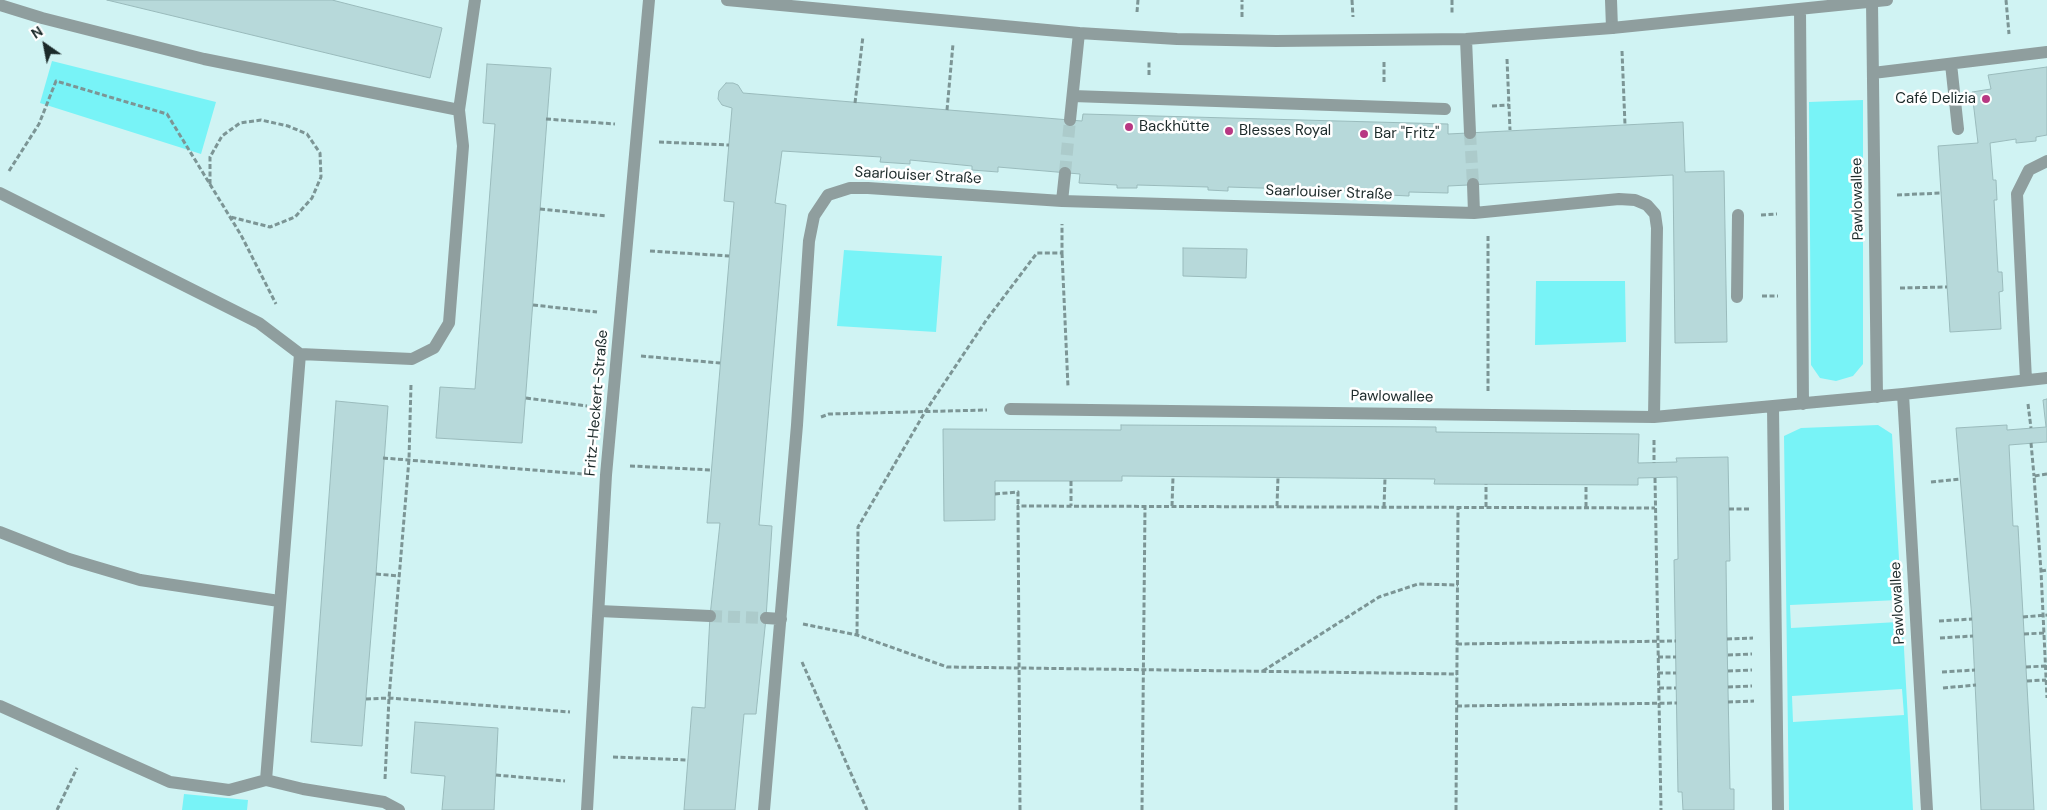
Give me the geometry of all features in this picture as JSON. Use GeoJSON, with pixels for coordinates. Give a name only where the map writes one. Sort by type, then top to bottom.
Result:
{"type":"FeatureCollection","features":[{"type":"Feature","properties":{"kind":"street"},"geometry":{"type":"LineString","coordinates":[[0,193],[259,323],[300,354],[412,359],[434,348],[449,324],[463,146],[459,110],[476,0]]}},
{"type":"Feature","properties":{"kind":"street","name":"Fritz-Heckert-Straße"},"geometry":{"type":"LineString","coordinates":[[587,810],[607,470],[649,0]]}},
{"type":"Feature","properties":{"kind":"street"},"geometry":{"type":"LineString","coordinates":[[727,0],[1079,33],[1258,41],[1466,39],[1616,28],[1887,0]]}},
{"type":"Feature","properties":{"kind":"street"},"geometry":{"type":"LineString","coordinates":[[1610,0],[1616,28]]}},
{"type":"Feature","properties":{"kind":"street","name":"Pawlowallee"},"geometry":{"type":"LineString","coordinates":[[1872,2],[1877,397]]}},
{"type":"Feature","properties":{"kind":"street"},"geometry":{"type":"LineString","coordinates":[[0,5],[42,18],[204,59],[459,110]]}},
{"type":"Feature","properties":{"kind":"street"},"geometry":{"type":"LineString","coordinates":[[1800,9],[1803,404]]}},
{"type":"Feature","properties":{"kind":"street"},"geometry":{"type":"LineString","coordinates":[[1070,120],[1079,33]]}},
{"type":"Feature","properties":{"kind":"street"},"geometry":{"type":"LineString","coordinates":[[1466,39],[1470,132]]}},
{"type":"Feature","properties":{"kind":"street"},"geometry":{"type":"LineString","coordinates":[[1873,74],[2047,52]]}},
{"type":"Feature","properties":{"kind":"street"},"geometry":{"type":"LineString","coordinates":[[1951,64],[1958,129]]}},
{"type":"Feature","properties":{"kind":"street"},"geometry":{"type":"LineString","coordinates":[[1073,96],[1445,109]]}},
{"type":"Feature","properties":{"kind":"street"},"geometry":{"type":"LineString","coordinates":[[2026,380],[2017,194],[2029,170],[2047,161]]}},
{"type":"Feature","properties":{"kind":"street"},"geometry":{"type":"LineString","coordinates":[[1062,201],[1065,173]]}},
{"type":"Feature","properties":{"kind":"street"},"geometry":{"type":"LineString","coordinates":[[1473,184],[1474,213]]}},
{"type":"Feature","properties":{"kind":"street","name":"Saarlouiser Straße"},"geometry":{"type":"LineString","coordinates":[[764,810],[797,425],[809,241],[814,216],[828,195],[850,188],[868,188],[1062,201],[1474,213],[1618,199],[1635,200],[1647,205],[1655,214],[1654,417]]}},
{"type":"Feature","properties":{"kind":"street"},"geometry":{"type":"LineString","coordinates":[[1737,297],[1738,215]]}},
{"type":"Feature","properties":{"kind":"street"},"geometry":{"type":"LineString","coordinates":[[266,780],[300,354]]}},
{"type":"Feature","properties":{"kind":"street","name":"Pawlowallee"},"geometry":{"type":"LineString","coordinates":[[1010,409],[1654,417],[1877,397],[2047,378]]}},
{"type":"Feature","properties":{"kind":"street","name":"Pawlowallee"},"geometry":{"type":"LineString","coordinates":[[1903,394],[1926,810]]}},
{"type":"Feature","properties":{"kind":"street"},"geometry":{"type":"LineString","coordinates":[[1773,407],[1778,810]]}},
{"type":"Feature","properties":{"kind":"street"},"geometry":{"type":"LineString","coordinates":[[0,532],[70,559],[140,580],[279,601]]}},
{"type":"Feature","properties":{"kind":"street"},"geometry":{"type":"LineString","coordinates":[[599,611],[710,616]]}},
{"type":"Feature","properties":{"kind":"street"},"geometry":{"type":"LineString","coordinates":[[766,618],[781,619]]}},
{"type":"Feature","properties":{"kind":"street"},"geometry":{"type":"LineString","coordinates":[[0,706],[88,747],[170,782],[229,790],[266,780],[303,789],[384,802],[399,810]]}},
{"type":"Feature","properties":{"kind":"path"},"geometry":{"type":"LineString","coordinates":[[855,103],[865,13]]}},
{"type":"Feature","properties":{"kind":"path"},"geometry":{"type":"LineString","coordinates":[[947,110],[954,22]]}},
{"type":"Feature","properties":{"kind":"path"},"geometry":{"type":"LineString","coordinates":[[1616,28],[1625,125]]}},
{"type":"Feature","properties":{"kind":"path"},"geometry":{"type":"LineString","coordinates":[[1506,36],[1510,130]]}},
{"type":"Feature","properties":{"kind":"path"},"geometry":{"type":"LineString","coordinates":[[1384,41],[1384,107]]}},
{"type":"Feature","properties":{"kind":"path"},"geometry":{"type":"LineString","coordinates":[[5,178],[39,124],[56,81],[167,114],[241,234],[279,311]]}},
{"type":"Feature","properties":{"kind":"path"},"geometry":{"type":"LineString","coordinates":[[546,119],[638,126]]}},
{"type":"Feature","properties":{"kind":"path"},"geometry":{"type":"LineString","coordinates":[[210,184],[210,157],[222,136],[240,123],[261,120],[288,126],[308,134],[320,153],[321,177],[312,198],[295,217],[270,227],[230,217]]}},
{"type":"Feature","properties":{"kind":"path"},"geometry":{"type":"LineString","coordinates":[[637,141],[728,145]]}},
{"type":"Feature","properties":{"kind":"path"},"geometry":{"type":"LineString","coordinates":[[1875,195],[1942,193]]}},
{"type":"Feature","properties":{"kind":"path"},"geometry":{"type":"LineString","coordinates":[[1062,201],[1062,253],[1069,409]]}},
{"type":"Feature","properties":{"kind":"path"},"geometry":{"type":"LineString","coordinates":[[540,209],[630,219]]}},
{"type":"Feature","properties":{"kind":"path"},"geometry":{"type":"LineString","coordinates":[[1488,212],[1488,415]]}},
{"type":"Feature","properties":{"kind":"path"},"geometry":{"type":"LineString","coordinates":[[628,250],[729,256]]}},
{"type":"Feature","properties":{"kind":"path"},"geometry":{"type":"LineString","coordinates":[[857,634],[858,527],[925,412],[987,319],[1037,253],[1062,253]]}},
{"type":"Feature","properties":{"kind":"path"},"geometry":{"type":"LineString","coordinates":[[1876,289],[1947,287]]}},
{"type":"Feature","properties":{"kind":"path"},"geometry":{"type":"LineString","coordinates":[[1737,297],[1802,295]]}},
{"type":"Feature","properties":{"kind":"path"},"geometry":{"type":"LineString","coordinates":[[533,305],[621,315]]}},
{"type":"Feature","properties":{"kind":"path"},"geometry":{"type":"LineString","coordinates":[[618,354],[720,363]]}},
{"type":"Feature","properties":{"kind":"path"},"geometry":{"type":"LineString","coordinates":[[384,802],[389,698],[409,459],[412,359]]}},
{"type":"Feature","properties":{"kind":"path"},"geometry":{"type":"LineString","coordinates":[[526,398],[612,409]]}},
{"type":"Feature","properties":{"kind":"path"},"geometry":{"type":"LineString","coordinates":[[797,425],[829,414],[1010,409]]}},
{"type":"Feature","properties":{"kind":"path"},"geometry":{"type":"LineString","coordinates":[[2032,443],[2045,615],[2047,698]]}},
{"type":"Feature","properties":{"kind":"path"},"geometry":{"type":"LineString","coordinates":[[384,458],[607,470],[711,470]]}},
{"type":"Feature","properties":{"kind":"path"},"geometry":{"type":"LineString","coordinates":[[2034,476],[2047,474]]}},
{"type":"Feature","properties":{"kind":"path"},"geometry":{"type":"LineString","coordinates":[[1172,506],[1174,477]]}},
{"type":"Feature","properties":{"kind":"path"},"geometry":{"type":"LineString","coordinates":[[1277,506],[1278,478]]}},
{"type":"Feature","properties":{"kind":"path"},"geometry":{"type":"LineString","coordinates":[[1384,507],[1385,478]]}},
{"type":"Feature","properties":{"kind":"path"},"geometry":{"type":"LineString","coordinates":[[1655,478],[1661,810]]}},
{"type":"Feature","properties":{"kind":"path"},"geometry":{"type":"LineString","coordinates":[[1071,481],[1071,506]]}},
{"type":"Feature","properties":{"kind":"path"},"geometry":{"type":"LineString","coordinates":[[1486,484],[1486,507]]}},
{"type":"Feature","properties":{"kind":"path"},"geometry":{"type":"LineString","coordinates":[[1586,485],[1586,507]]}},
{"type":"Feature","properties":{"kind":"path"},"geometry":{"type":"LineString","coordinates":[[995,494],[1018,492],[1020,810]]}},
{"type":"Feature","properties":{"kind":"path"},"geometry":{"type":"LineString","coordinates":[[1018,506],[1655,508]]}},
{"type":"Feature","properties":{"kind":"path"},"geometry":{"type":"LineString","coordinates":[[1142,810],[1145,506]]}},
{"type":"Feature","properties":{"kind":"path"},"geometry":{"type":"LineString","coordinates":[[1456,810],[1458,507]]}},
{"type":"Feature","properties":{"kind":"path"},"geometry":{"type":"LineString","coordinates":[[2042,571],[2047,570]]}},
{"type":"Feature","properties":{"kind":"path"},"geometry":{"type":"LineString","coordinates":[[376,574],[400,576]]}},
{"type":"Feature","properties":{"kind":"path"},"geometry":{"type":"LineString","coordinates":[[1262,672],[1379,597],[1418,584],[1458,585]]}},
{"type":"Feature","properties":{"kind":"path"},"geometry":{"type":"LineString","coordinates":[[2023,617],[2045,615]]}},
{"type":"Feature","properties":{"kind":"path"},"geometry":{"type":"LineString","coordinates":[[781,619],[857,634],[947,667],[1457,674]]}},
{"type":"Feature","properties":{"kind":"path"},"geometry":{"type":"LineString","coordinates":[[1916,623],[1972,619]]}},
{"type":"Feature","properties":{"kind":"path"},"geometry":{"type":"LineString","coordinates":[[2024,634],[2044,633]]}},
{"type":"Feature","properties":{"kind":"path"},"geometry":{"type":"LineString","coordinates":[[1917,640],[1973,636]]}},
{"type":"Feature","properties":{"kind":"path"},"geometry":{"type":"LineString","coordinates":[[1457,644],[1676,641]]}},
{"type":"Feature","properties":{"kind":"path"},"geometry":{"type":"LineString","coordinates":[[1658,657],[1676,657]]}},
{"type":"Feature","properties":{"kind":"path"},"geometry":{"type":"LineString","coordinates":[[802,661],[868,810]]}},
{"type":"Feature","properties":{"kind":"path"},"geometry":{"type":"LineString","coordinates":[[2026,667],[2046,666]]}},
{"type":"Feature","properties":{"kind":"path"},"geometry":{"type":"LineString","coordinates":[[1919,674],[1975,670]]}},
{"type":"Feature","properties":{"kind":"path"},"geometry":{"type":"LineString","coordinates":[[1658,673],[1676,673]]}},
{"type":"Feature","properties":{"kind":"path"},"geometry":{"type":"LineString","coordinates":[[2027,681],[2047,680]]}},
{"type":"Feature","properties":{"kind":"path"},"geometry":{"type":"LineString","coordinates":[[1920,690],[1976,685]]}},
{"type":"Feature","properties":{"kind":"path"},"geometry":{"type":"LineString","coordinates":[[1658,688],[1676,688]]}},
{"type":"Feature","properties":{"kind":"path"},"geometry":{"type":"LineString","coordinates":[[366,699],[389,698],[593,714]]}},
{"type":"Feature","properties":{"kind":"path"},"geometry":{"type":"LineString","coordinates":[[1457,706],[1677,703]]}},
{"type":"Feature","properties":{"kind":"path"},"geometry":{"type":"LineString","coordinates":[[57,810],[88,747]]}},
{"type":"Feature","properties":{"kind":"path"},"geometry":{"type":"LineString","coordinates":[[590,756],[688,760]]}},
{"type":"Feature","properties":{"kind":"path"},"geometry":{"type":"LineString","coordinates":[[496,775],[589,783]]}},
{"type":"Feature","properties":{"kind":"shaded area"},"geometry":{"type":"Polygon","coordinates":[[[52,61],[216,102],[201,154],[40,103],[52,61]]]}},
{"type":"Feature","properties":{"kind":"shaded area"},"geometry":{"type":"Polygon","coordinates":[[[1863,100],[1863,364],[1853,376],[1836,381],[1820,378],[1811,365],[1809,102],[1863,100]]]}},
{"type":"Feature","properties":{"kind":"shaded area"},"geometry":{"type":"Polygon","coordinates":[[[844,250],[942,256],[936,332],[837,326],[844,250]]]}},
{"type":"Feature","properties":{"kind":"shaded area"},"geometry":{"type":"Polygon","coordinates":[[[1536,281],[1625,281],[1626,342],[1535,345],[1536,281]]]}},
{"type":"Feature","properties":{"kind":"shaded area"},"geometry":{"type":"Polygon","coordinates":[[[1878,425],[1892,434],[1913,810],[1789,810],[1784,436],[1801,428],[1878,425]],[[1898,600],[1790,605],[1791,628],[1898,622],[1898,600]],[[1902,689],[1792,696],[1793,722],[1904,715],[1902,689]]]}},
{"type":"Feature","properties":{"kind":"shaded area"},"geometry":{"type":"Polygon","coordinates":[[[184,794],[248,800],[247,810],[182,810],[184,794]]]}},
{"type":"Feature","properties":{"kind":"building"},"geometry":{"type":"Polygon","coordinates":[[[107,0],[332,0],[442,28],[430,78],[107,0]]]}},
{"type":"Feature","properties":{"kind":"building"},"geometry":{"type":"Polygon","coordinates":[[[487,64],[551,68],[522,443],[436,438],[440,387],[475,389],[495,124],[483,123],[487,64]]]}},
{"type":"Feature","properties":{"kind":"building"},"geometry":{"type":"Polygon","coordinates":[[[2047,67],[2047,135],[2036,137],[2036,141],[2016,143],[2016,139],[1990,143],[1993,180],[1996,180],[1997,200],[1994,200],[1998,272],[2002,272],[2003,291],[1999,292],[2001,329],[1950,332],[1938,146],[1978,143],[1972,92],[1991,89],[1988,75],[2047,67]]]}},
{"type":"Feature","properties":{"kind":"building"},"geometry":{"type":"Polygon","coordinates":[[[726,83],[738,85],[743,93],[1082,121],[1083,114],[1448,124],[1448,134],[1683,122],[1685,172],[1724,171],[1727,342],[1675,343],[1673,175],[1448,186],[1448,193],[1409,192],[1409,196],[1389,195],[1389,192],[1319,190],[1318,193],[1298,193],[1298,190],[1292,189],[1228,187],[1228,191],[1208,190],[1208,187],[1137,185],[1137,188],[1117,188],[1117,185],[1079,183],[1080,174],[998,167],[998,172],[972,170],[972,166],[910,160],[910,164],[880,162],[881,157],[782,151],[775,203],[786,205],[759,525],[772,526],[766,618],[756,714],[744,714],[735,810],[684,810],[692,707],[705,708],[710,616],[720,523],[707,523],[734,202],[724,201],[732,108],[722,105],[718,99],[719,91],[726,83]]]}},
{"type":"Feature","properties":{"kind":"building"},"geometry":{"type":"Polygon","coordinates":[[[1183,248],[1247,249],[1246,278],[1183,276],[1183,248]]]}},
{"type":"Feature","properties":{"kind":"building"},"geometry":{"type":"Polygon","coordinates":[[[2047,399],[2047,442],[2009,445],[2013,526],[2018,526],[2034,810],[1981,810],[1972,619],[1956,428],[2007,425],[2007,430],[2046,427],[2043,400],[2047,399]]]}},
{"type":"Feature","properties":{"kind":"building"},"geometry":{"type":"Polygon","coordinates":[[[336,401],[388,406],[362,746],[311,742],[336,401]]]}},
{"type":"Feature","properties":{"kind":"building"},"geometry":{"type":"Polygon","coordinates":[[[1121,425],[1436,427],[1436,432],[1639,434],[1638,463],[1677,462],[1676,458],[1728,457],[1730,561],[1726,561],[1727,639],[1730,789],[1734,789],[1734,810],[1683,810],[1682,792],[1678,792],[1674,560],[1678,559],[1677,477],[1638,478],[1638,485],[1434,484],[1435,479],[1122,476],[1122,481],[995,481],[995,520],[944,521],[943,429],[1121,430],[1121,425]]]}},
{"type":"Feature","properties":{"kind":"building"},"geometry":{"type":"Polygon","coordinates":[[[415,722],[498,728],[494,810],[442,810],[445,776],[411,773],[415,722]]]}},
{"type":"Feature","properties":{"kind":"tunnel"},"geometry":{"type":"LineString","coordinates":[[1065,173],[1070,120]]}},
{"type":"Feature","properties":{"kind":"tunnel"},"geometry":{"type":"LineString","coordinates":[[1470,133],[1473,184]]}},
{"type":"Feature","properties":{"kind":"tunnel"},"geometry":{"type":"LineString","coordinates":[[710,616],[766,618]]}},
{"type":"Feature","properties":{"kind":"place","name":"Café Delizia"},"geometry":{"type":"Point","coordinates":[1986,99]}},
{"type":"Feature","properties":{"kind":"place","name":"Backhütte"},"geometry":{"type":"Point","coordinates":[1129,127]}},
{"type":"Feature","properties":{"kind":"place","name":"Blesses Royal"},"geometry":{"type":"Point","coordinates":[1229,131]}},
{"type":"Feature","properties":{"kind":"place","name":"Bar \"Fritz\""},"geometry":{"type":"Point","coordinates":[1364,134]}}]}
